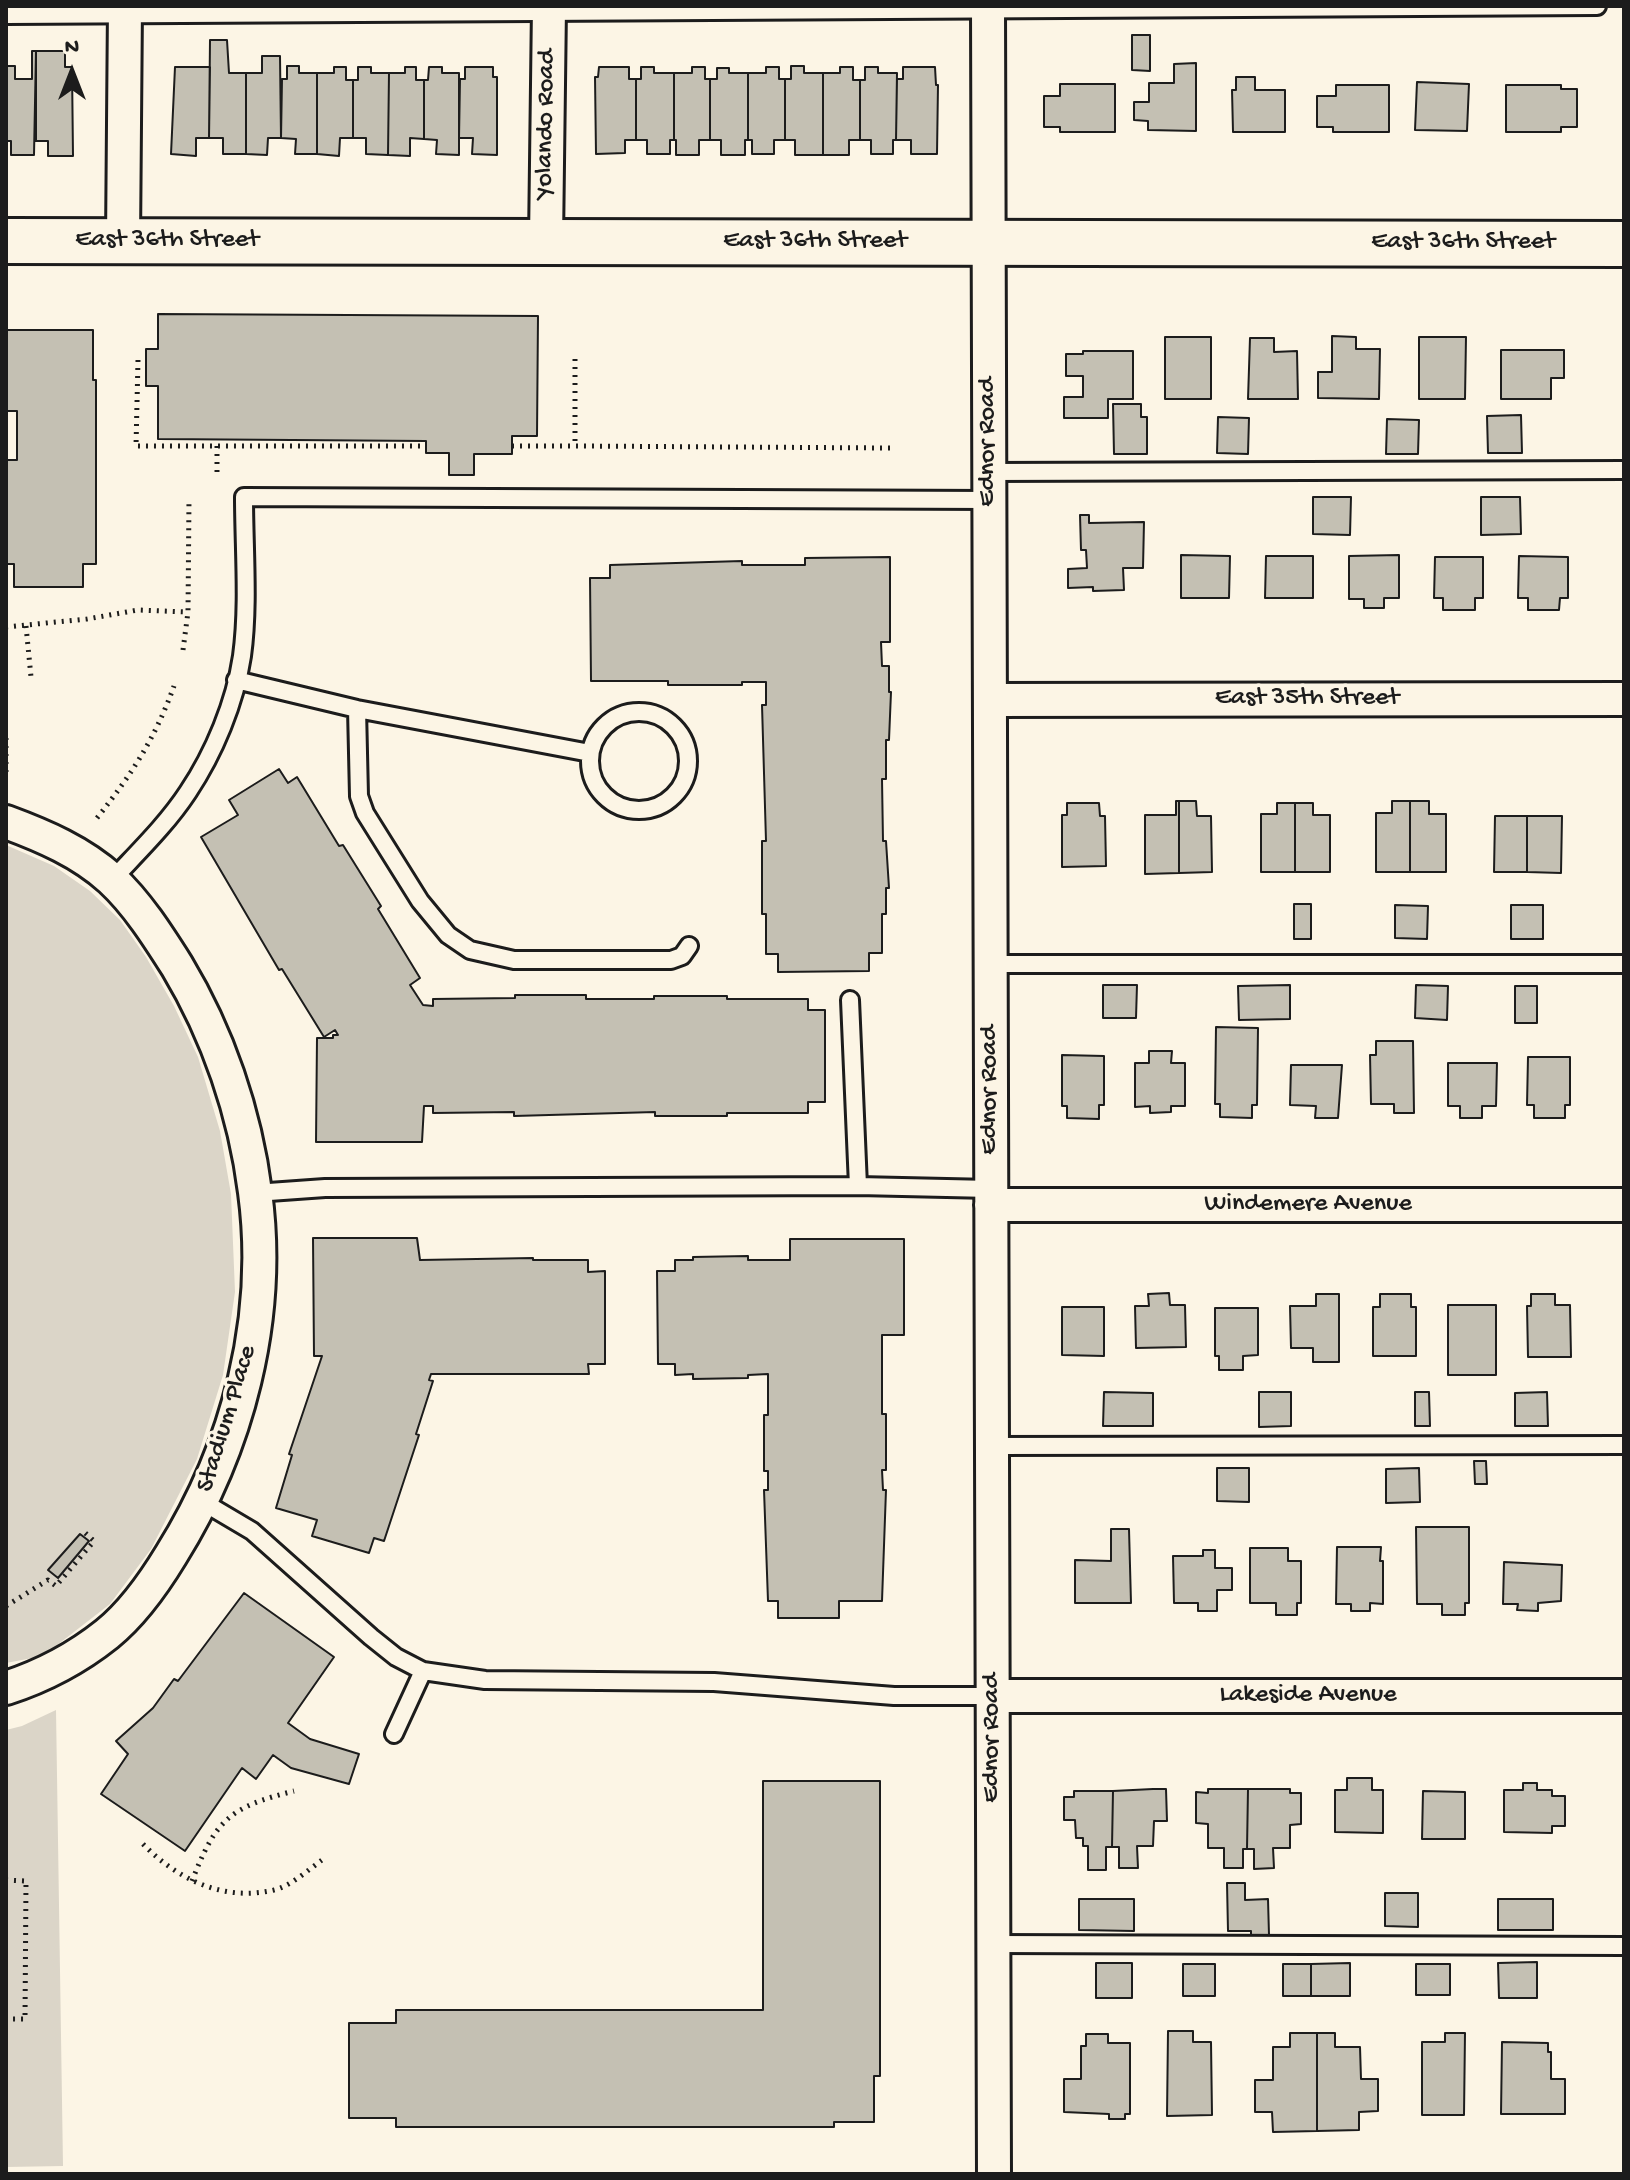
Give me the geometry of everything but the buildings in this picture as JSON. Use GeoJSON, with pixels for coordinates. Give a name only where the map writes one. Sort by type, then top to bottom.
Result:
{"type":"FeatureCollection","features":[{"type":"Feature","properties":{"kind":"street","name":"Ednor Road"},"geometry":{"type":"LineString","coordinates":[[988,8],[994,2174]]}},
{"type":"Feature","properties":{"kind":"street","name":"Yolando Road"},"geometry":{"type":"LineString","coordinates":[[546,241],[549,9]]}},
{"type":"Feature","properties":{"kind":"street"},"geometry":{"type":"LineString","coordinates":[[123,241],[125,10]]}},
{"type":"Feature","properties":{"kind":"street","name":"East 36th Street"},"geometry":{"type":"LineString","coordinates":[[6,241],[1624,244]]}},
{"type":"Feature","properties":{"kind":"street","name":"East 35th Street"},"geometry":{"type":"LineString","coordinates":[[990,700],[1624,699]]}},
{"type":"Feature","properties":{"kind":"street","name":"Stadium Place"},"geometry":{"type":"LineString","coordinates":[[6,822],[48,838],[112,880],[164,946],[205,1019],[230,1080],[245,1137],[255,1193],[259,1284],[254,1337],[242,1391],[203,1502],[163,1569],[135,1606],[108,1633],[55,1669],[6,1688]]}},
{"type":"Feature","properties":{"kind":"street","name":"Windemere Avenue"},"geometry":{"type":"LineString","coordinates":[[991,1197],[1624,1205]]}},
{"type":"Feature","properties":{"kind":"street","name":"Lakeside Avenue"},"geometry":{"type":"LineString","coordinates":[[993,1696],[1624,1696]]}},
{"type":"Feature","properties":{"kind":"lane"},"geometry":{"type":"LineString","coordinates":[[6,15],[125,10],[1597,6]]}},
{"type":"Feature","properties":{"kind":"lane"},"geometry":{"type":"LineString","coordinates":[[112,880],[168,819],[188,792],[211,751],[236,680],[244,629],[244,497],[989,486],[1624,470]]}},
{"type":"Feature","properties":{"kind":"lane"},"geometry":{"type":"LineString","coordinates":[[236,680],[357,709],[590,753]]}},
{"type":"Feature","properties":{"kind":"lane"},"geometry":{"type":"LineString","coordinates":[[357,709],[359,796],[365,813],[420,901],[448,935],[470,950],[514,960],[671,960],[682,956],[689,946]]}},
{"type":"Feature","properties":{"kind":"lane"},"geometry":{"type":"LineString","coordinates":[[634,712],[651,713],[677,730],[685,745],[685,777],[677,791],[665,802],[650,808],[633,809],[617,804],[604,795],[595,783],[590,768],[590,753],[595,737],[605,725],[619,716],[634,712]]}},
{"type":"Feature","properties":{"kind":"lane"},"geometry":{"type":"LineString","coordinates":[[991,964],[1624,964]]}},
{"type":"Feature","properties":{"kind":"lane"},"geometry":{"type":"LineString","coordinates":[[850,1000],[858,1186]]}},
{"type":"Feature","properties":{"kind":"lane"},"geometry":{"type":"LineString","coordinates":[[255,1193],[325,1188],[858,1186],[991,1197]]}},
{"type":"Feature","properties":{"kind":"lane"},"geometry":{"type":"LineString","coordinates":[[992,1446],[1624,1445]]}},
{"type":"Feature","properties":{"kind":"lane"},"geometry":{"type":"LineString","coordinates":[[203,1502],[252,1531],[387,1651],[423,1671],[485,1680],[714,1682],[894,1696],[993,1696]]}},
{"type":"Feature","properties":{"kind":"lane"},"geometry":{"type":"LineString","coordinates":[[394,1734],[423,1671]]}},
{"type":"Feature","properties":{"kind":"lane"},"geometry":{"type":"LineString","coordinates":[[993,1944],[1624,1946]]}},
{"type":"Feature","properties":{"kind":"path"},"geometry":{"type":"LineString","coordinates":[[575,359],[575,446]]}},
{"type":"Feature","properties":{"kind":"path"},"geometry":{"type":"LineString","coordinates":[[138,360],[136,446],[426,446]]}},
{"type":"Feature","properties":{"kind":"path"},"geometry":{"type":"LineString","coordinates":[[217,446],[217,474]]}},
{"type":"Feature","properties":{"kind":"path"},"geometry":{"type":"LineString","coordinates":[[512,446],[891,448]]}},
{"type":"Feature","properties":{"kind":"path"},"geometry":{"type":"LineString","coordinates":[[183,650],[188,612],[189,499]]}},
{"type":"Feature","properties":{"kind":"path"},"geometry":{"type":"LineString","coordinates":[[6,627],[87,619],[138,610],[188,612]]}},
{"type":"Feature","properties":{"kind":"path"},"geometry":{"type":"LineString","coordinates":[[26,626],[31,677]]}},
{"type":"Feature","properties":{"kind":"path"},"geometry":{"type":"LineString","coordinates":[[97,818],[150,745],[174,686]]}},
{"type":"Feature","properties":{"kind":"path"},"geometry":{"type":"LineString","coordinates":[[6,738],[6,774]]}},
{"type":"Feature","properties":{"kind":"path"},"geometry":{"type":"LineString","coordinates":[[6,1606],[48,1580],[56,1586],[94,1541],[82,1530]]}},
{"type":"Feature","properties":{"kind":"path"},"geometry":{"type":"LineString","coordinates":[[192,1881],[214,1835],[241,1807],[294,1791]]}},
{"type":"Feature","properties":{"kind":"path"},"geometry":{"type":"LineString","coordinates":[[143,1844],[162,1864],[192,1881],[231,1891],[275,1890],[322,1860]]}},
{"type":"Feature","properties":{"kind":"path"},"geometry":{"type":"LineString","coordinates":[[6,1880],[26,1881],[25,2019],[6,2019]]}},
{"type":"Feature","properties":{"kind":"shaded area"},"geometry":{"type":"Polygon","coordinates":[[[6,845],[54,866],[90,891],[120,920],[174,1006],[198,1057],[220,1131],[231,1194],[235,1292],[223,1375],[197,1459],[151,1549],[110,1604],[43,1656],[6,1663],[6,845]]]}},
{"type":"Feature","properties":{"kind":"shaded area"},"geometry":{"type":"Polygon","coordinates":[[[56,1710],[63,2166],[6,2167],[6,1730],[56,1710]]]}}]}
